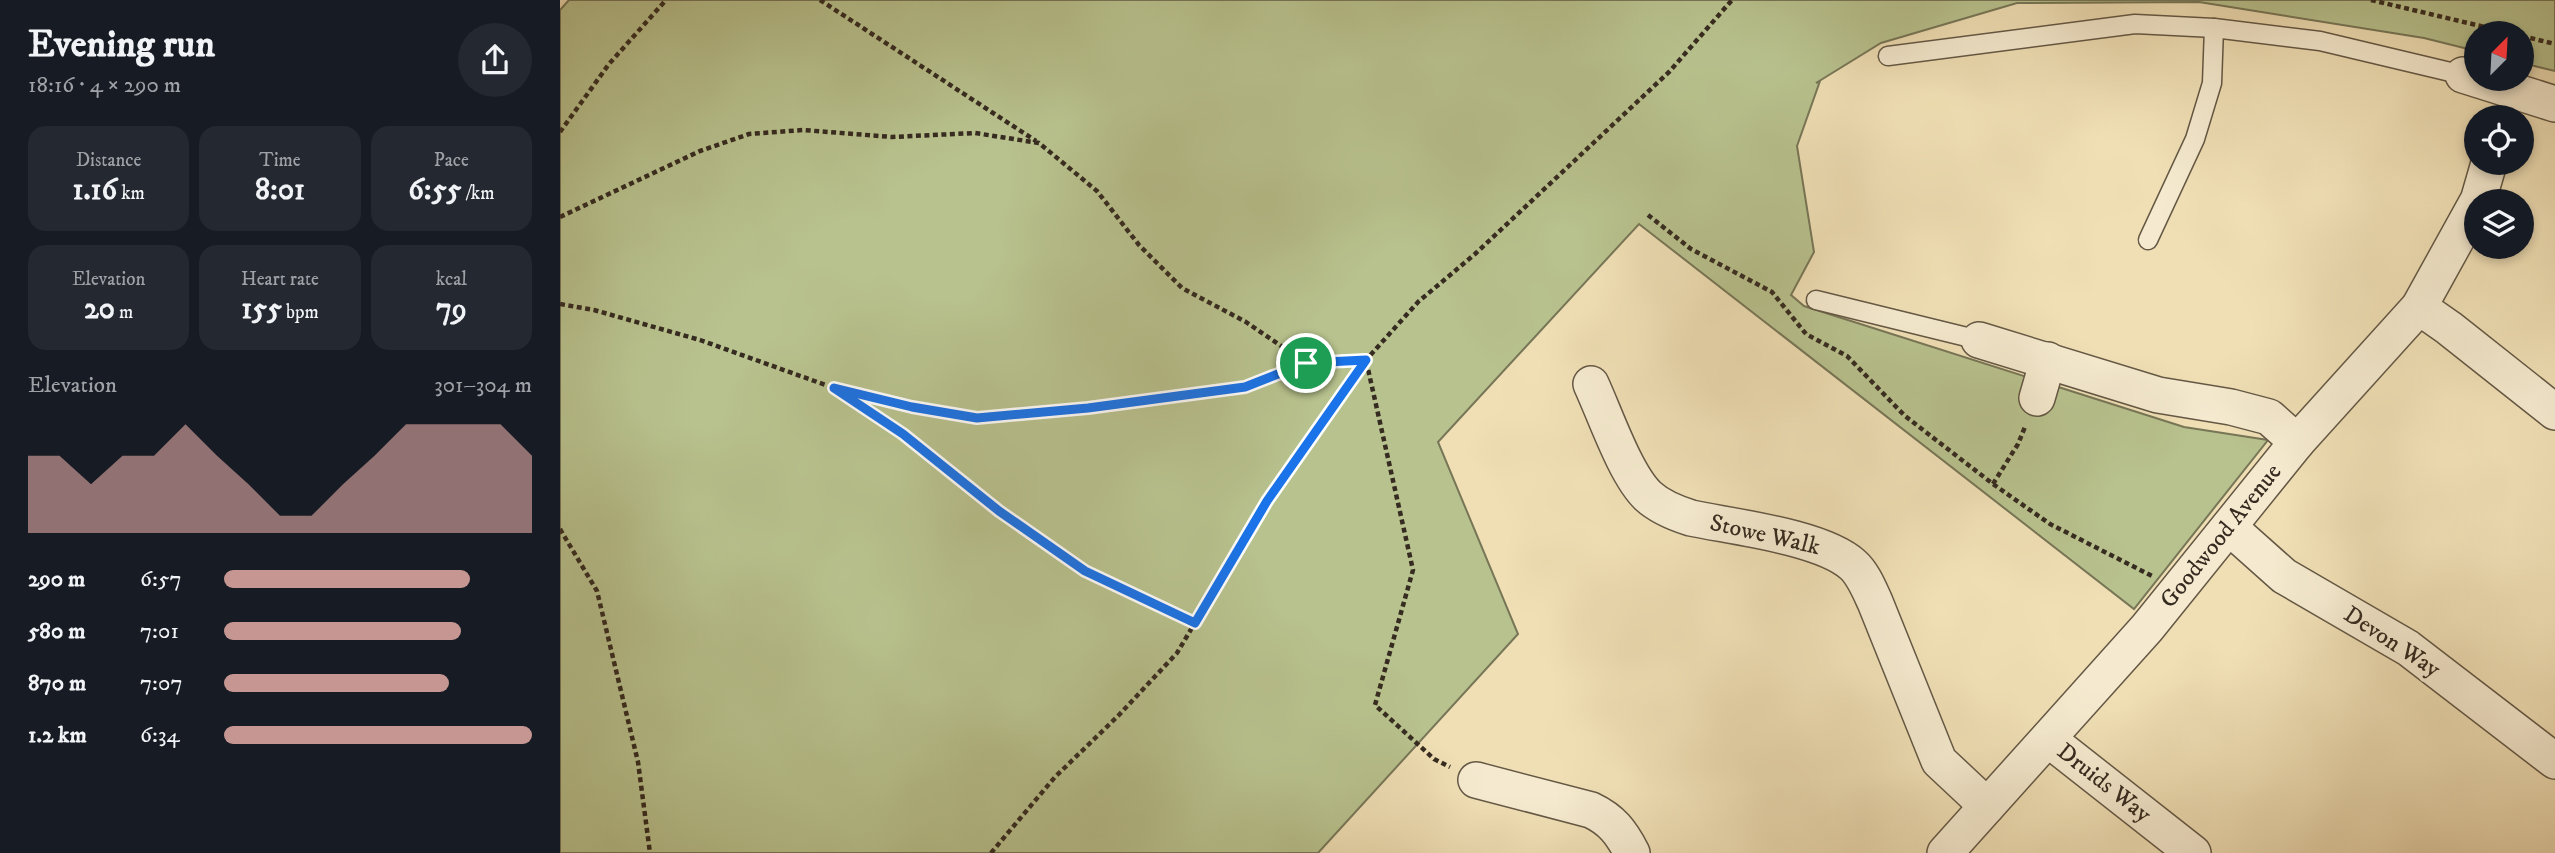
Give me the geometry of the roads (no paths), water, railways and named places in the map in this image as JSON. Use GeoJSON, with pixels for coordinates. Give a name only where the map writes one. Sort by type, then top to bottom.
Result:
{"type":"FeatureCollection","features":[{"type":"Feature","properties":{"kind":"street"},"geometry":{"type":"LineString","coordinates":[[2463,75],[2506,104],[2555,104]]}},
{"type":"Feature","properties":{"kind":"street","name":"Goodwood Avenue"},"geometry":{"type":"LineString","coordinates":[[1945,853],[2147,628],[2297,442],[2419,307],[2464,226]]}},
{"type":"Feature","properties":{"kind":"street"},"geometry":{"type":"LineString","coordinates":[[2419,307],[2555,412]]}},
{"type":"Feature","properties":{"kind":"street"},"geometry":{"type":"LineString","coordinates":[[1979,340],[2158,395],[2231,407],[2269,417],[2297,442]]}},
{"type":"Feature","properties":{"kind":"street"},"geometry":{"type":"LineString","coordinates":[[2037,398],[2048,360]]}},
{"type":"Feature","properties":{"kind":"street","name":"Stowe Walk"},"geometry":{"type":"LineString","coordinates":[[1591,384],[1637,482],[1658,504],[1691,518],[1815,544],[1835,552],[1854,566],[1870,592],[1939,761],[1987,806]]}},
{"type":"Feature","properties":{"kind":"street","name":"Devon Way"},"geometry":{"type":"LineString","coordinates":[[2228,527],[2284,576],[2408,648],[2555,761]]}},
{"type":"Feature","properties":{"kind":"street","name":"Druids Way"},"geometry":{"type":"LineString","coordinates":[[2048,739],[2193,853]]}},
{"type":"Feature","properties":{"kind":"street"},"geometry":{"type":"LineString","coordinates":[[1476,780],[1591,810],[1605,817],[1620,830],[1632,853]]}},
{"type":"Feature","properties":{"kind":"lane"},"geometry":{"type":"LineString","coordinates":[[1888,56],[2135,24],[2214,28],[2320,41],[2463,75]]}},
{"type":"Feature","properties":{"kind":"lane"},"geometry":{"type":"LineString","coordinates":[[2148,240],[2195,139],[2212,83],[2214,28]]}},
{"type":"Feature","properties":{"kind":"lane"},"geometry":{"type":"LineString","coordinates":[[1816,300],[1979,340]]}}]}
